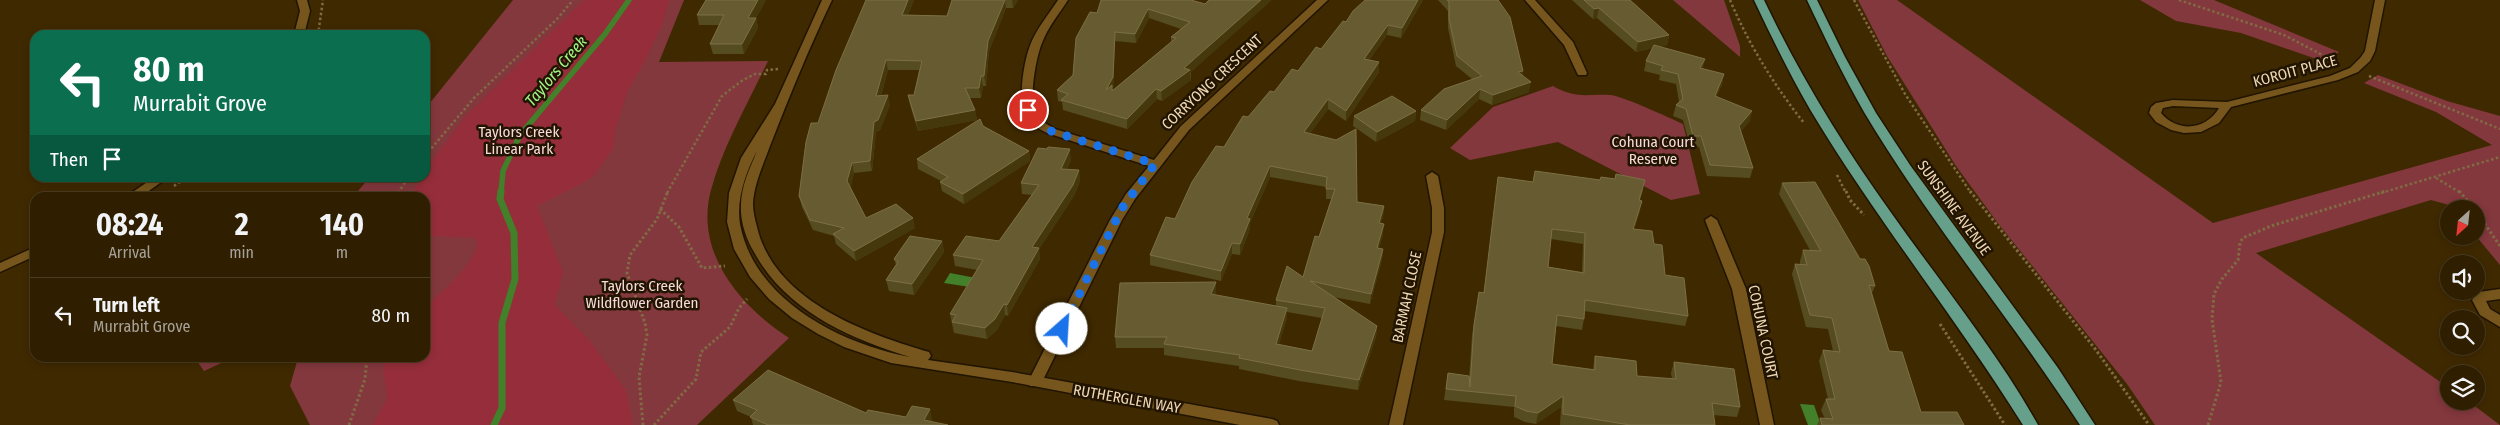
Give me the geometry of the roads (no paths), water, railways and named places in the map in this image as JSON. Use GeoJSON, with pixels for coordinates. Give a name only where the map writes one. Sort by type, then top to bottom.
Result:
{"type":"FeatureCollection","features":[{"type":"Feature","properties":{"kind":"main road"},"geometry":{"type":"LineString","coordinates":[[1758,0],[1780,49],[1820,117],[1988,358],[2030,425]]}},
{"type":"Feature","properties":{"kind":"main road","name":"SUNSHINE AVENUE"},"geometry":{"type":"LineString","coordinates":[[1812,0],[1852,82],[1890,146],[2034,345],[2088,425]]}},
{"type":"Feature","properties":{"kind":"street"},"geometry":{"type":"LineString","coordinates":[[299,30],[305,11],[302,0]]}},
{"type":"Feature","properties":{"kind":"street","name":"RUTHERGLEN WAY"},"geometry":{"type":"LineString","coordinates":[[827,0],[794,69],[779,106],[751,149],[734,195],[734,223],[737,237],[747,262],[777,299],[809,324],[854,346],[903,360],[982,372],[1272,425]]}},
{"type":"Feature","properties":{"kind":"street"},"geometry":{"type":"LineString","coordinates":[[1062,0],[1042,33],[1033,56],[1028,103],[1030,115],[1042,127],[1051,131],[1155,164]]}},
{"type":"Feature","properties":{"kind":"street","name":"CORRYONG CRESCENT"},"geometry":{"type":"LineString","coordinates":[[1035,382],[1122,208],[1155,164],[1185,128],[1323,0]]}},
{"type":"Feature","properties":{"kind":"street"},"geometry":{"type":"LineString","coordinates":[[1530,0],[1570,44],[1582,73]]}},
{"type":"Feature","properties":{"kind":"street","name":"KOROIT PLACE"},"geometry":{"type":"LineString","coordinates":[[2227,105],[2216,121],[2195,131],[2172,126],[2162,121],[2155,114],[2155,109],[2160,105],[2173,103],[2227,105],[2334,78],[2354,70],[2366,59],[2370,51],[2380,0]]}},
{"type":"Feature","properties":{"kind":"street","name":"BARMAH CLOSE"},"geometry":{"type":"LineString","coordinates":[[1396,425],[1438,232],[1438,208],[1432,176]]}},
{"type":"Feature","properties":{"kind":"street"},"geometry":{"type":"LineString","coordinates":[[139,192],[155,182]]}},
{"type":"Feature","properties":{"kind":"street","name":"COHUNA COURT"},"geometry":{"type":"LineString","coordinates":[[1710,220],[1739,289],[1767,425]]}},
{"type":"Feature","properties":{"kind":"street"},"geometry":{"type":"LineString","coordinates":[[0,268],[30,253]]}},
{"type":"Feature","properties":{"kind":"street"},"geometry":{"type":"LineString","coordinates":[[2500,294],[2484,295],[2479,300],[2485,312],[2500,322]]}},
{"type":"Feature","properties":{"kind":"waterway","name":"Taylors Creek"},"geometry":{"type":"LineString","coordinates":[[501,193],[503,171],[520,135],[605,34],[629,0]]}},
{"type":"Feature","properties":{"kind":"waterway","name":"Taylors Creek"},"geometry":{"type":"LineString","coordinates":[[494,425],[502,408],[502,323],[515,279],[514,233],[500,199],[501,191]]}},
{"type":"Feature","properties":{"kind":"park label","name":"Taylors Creek Linear Park"},"geometry":{"type":"Point","coordinates":[519,140]}},
{"type":"Feature","properties":{"kind":"park label","name":"Cohuna Court Reserve"},"geometry":{"type":"Point","coordinates":[1653,150]}},
{"type":"Feature","properties":{"kind":"park label","name":"Taylors Creek Wildflower Garden"},"geometry":{"type":"Point","coordinates":[642,294]}}]}
